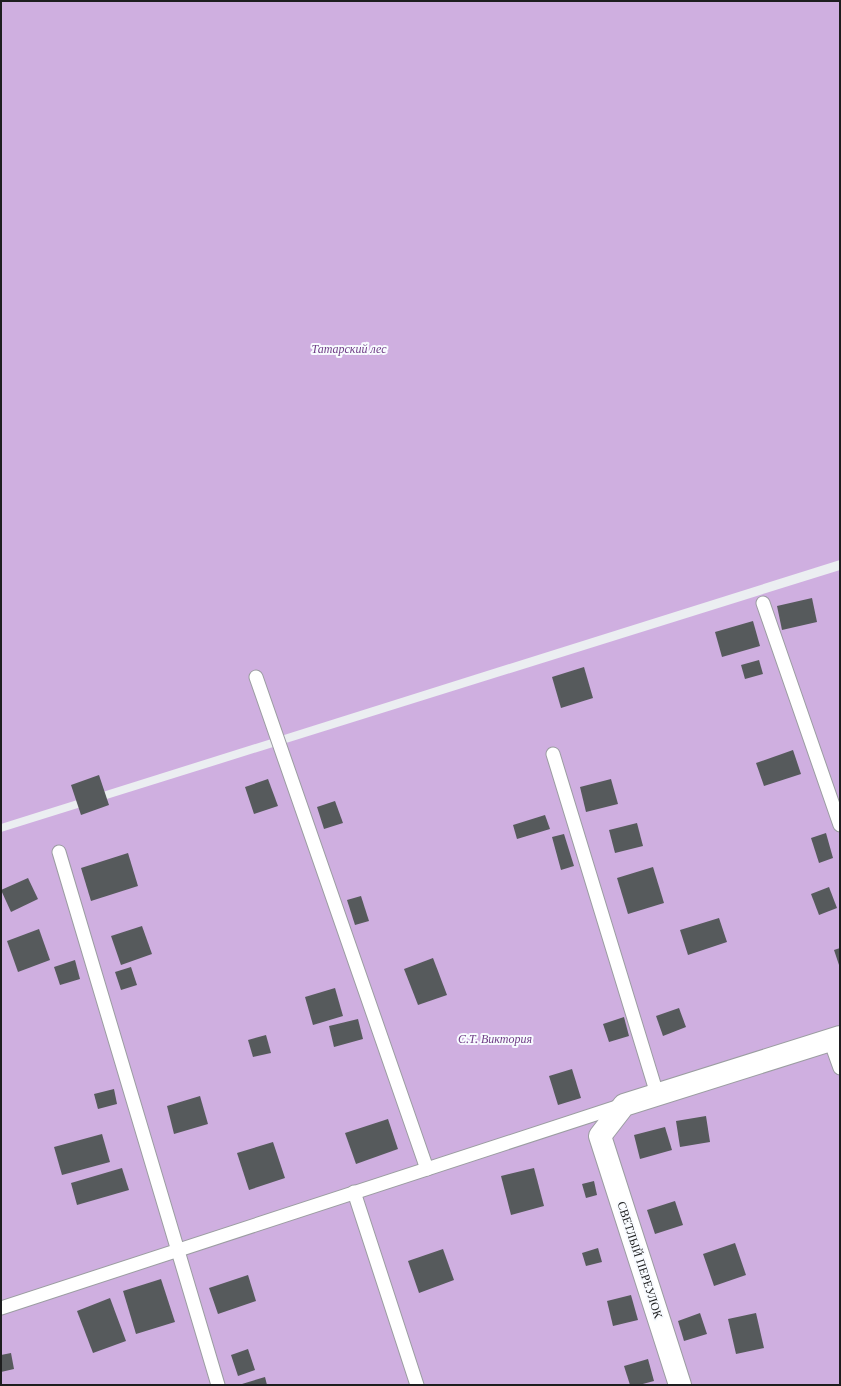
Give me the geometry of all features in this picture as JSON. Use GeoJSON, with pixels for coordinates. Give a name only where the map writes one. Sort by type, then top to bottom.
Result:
{"type":"FeatureCollection","features":[{"type":"Feature","properties":{"kind":"street"},"geometry":{"type":"LineString","coordinates":[[624,1105],[835,1038]]}},
{"type":"Feature","properties":{"kind":"street","name":"СВЕТЛЫЙ ПЕРЕУЛОК"},"geometry":{"type":"LineString","coordinates":[[624,1105],[600,1136],[680,1385]]}},
{"type":"Feature","properties":{"kind":"lane"},"geometry":{"type":"LineString","coordinates":[[763,603],[840,825]]}},
{"type":"Feature","properties":{"kind":"lane"},"geometry":{"type":"LineString","coordinates":[[256,677],[427,1169]]}},
{"type":"Feature","properties":{"kind":"lane"},"geometry":{"type":"LineString","coordinates":[[554,754],[657,1094]]}},
{"type":"Feature","properties":{"kind":"lane"},"geometry":{"type":"LineString","coordinates":[[59,852],[218,1385]]}},
{"type":"Feature","properties":{"kind":"lane"},"geometry":{"type":"LineString","coordinates":[[835,1038],[840,1068]]}},
{"type":"Feature","properties":{"kind":"lane"},"geometry":{"type":"LineString","coordinates":[[1,1308],[624,1105]]}},
{"type":"Feature","properties":{"kind":"lane"},"geometry":{"type":"LineString","coordinates":[[354,1192],[417,1385]]}},
{"type":"Feature","properties":{"kind":"green space","name":"Татарский лес"},"geometry":{"type":"Polygon","coordinates":[[[1,1],[840,1],[840,560],[1,824],[1,1]]]}},
{"type":"Feature","properties":{"kind":"green space","name":"С.Т. Виктория"},"geometry":{"type":"Polygon","coordinates":[[[840,570],[840,1385],[1,1385],[1,832],[840,570]]]}},
{"type":"Feature","properties":{"kind":"building"},"geometry":{"type":"Polygon","coordinates":[[[812,598],[817,622],[782,630],[777,606],[812,598]]]}},
{"type":"Feature","properties":{"kind":"building"},"geometry":{"type":"Polygon","coordinates":[[[753,621],[760,646],[722,657],[715,632],[753,621]]]}},
{"type":"Feature","properties":{"kind":"building"},"geometry":{"type":"Polygon","coordinates":[[[759,660],[763,674],[745,679],[741,665],[759,660]]]}},
{"type":"Feature","properties":{"kind":"building"},"geometry":{"type":"Polygon","coordinates":[[[584,667],[593,698],[561,708],[552,677],[584,667]]]}},
{"type":"Feature","properties":{"kind":"building"},"geometry":{"type":"Polygon","coordinates":[[[793,750],[801,774],[764,786],[756,763],[793,750]]]}},
{"type":"Feature","properties":{"kind":"building"},"geometry":{"type":"Polygon","coordinates":[[[99,775],[109,805],[81,815],[71,785],[99,775]]]}},
{"type":"Feature","properties":{"kind":"building"},"geometry":{"type":"Polygon","coordinates":[[[268,779],[278,806],[254,814],[245,787],[268,779]]]}},
{"type":"Feature","properties":{"kind":"building"},"geometry":{"type":"Polygon","coordinates":[[[611,779],[618,804],[586,812],[580,787],[611,779]]]}},
{"type":"Feature","properties":{"kind":"building"},"geometry":{"type":"Polygon","coordinates":[[[335,801],[343,823],[324,829],[317,807],[335,801]]]}},
{"type":"Feature","properties":{"kind":"building"},"geometry":{"type":"Polygon","coordinates":[[[545,815],[550,829],[517,839],[513,825],[545,815]]]}},
{"type":"Feature","properties":{"kind":"building"},"geometry":{"type":"Polygon","coordinates":[[[637,823],[643,846],[615,853],[609,830],[637,823]]]}},
{"type":"Feature","properties":{"kind":"building"},"geometry":{"type":"Polygon","coordinates":[[[826,833],[833,858],[819,863],[811,838],[826,833]]]}},
{"type":"Feature","properties":{"kind":"building"},"geometry":{"type":"Polygon","coordinates":[[[564,834],[574,866],[561,870],[552,837],[564,834]]]}},
{"type":"Feature","properties":{"kind":"building"},"geometry":{"type":"Polygon","coordinates":[[[128,853],[138,886],[91,901],[81,868],[128,853]]]}},
{"type":"Feature","properties":{"kind":"building"},"geometry":{"type":"Polygon","coordinates":[[[653,867],[664,903],[628,914],[617,878],[653,867]]]}},
{"type":"Feature","properties":{"kind":"building"},"geometry":{"type":"Polygon","coordinates":[[[28,878],[38,899],[11,912],[1,890],[28,878]]]}},
{"type":"Feature","properties":{"kind":"building"},"geometry":{"type":"Polygon","coordinates":[[[829,887],[837,908],[819,915],[811,894],[829,887]]]}},
{"type":"Feature","properties":{"kind":"building"},"geometry":{"type":"Polygon","coordinates":[[[361,896],[369,921],[355,925],[347,900],[361,896]]]}},
{"type":"Feature","properties":{"kind":"building"},"geometry":{"type":"Polygon","coordinates":[[[719,918],[727,942],[688,955],[680,930],[719,918]]]}},
{"type":"Feature","properties":{"kind":"building"},"geometry":{"type":"Polygon","coordinates":[[[142,926],[152,954],[121,965],[111,936],[142,926]]]}},
{"type":"Feature","properties":{"kind":"building"},"geometry":{"type":"Polygon","coordinates":[[[39,929],[50,960],[18,972],[7,941],[39,929]]]}},
{"type":"Feature","properties":{"kind":"building"},"geometry":{"type":"Polygon","coordinates":[[[840,948],[840,968],[834,950],[840,948]]]}},
{"type":"Feature","properties":{"kind":"building"},"geometry":{"type":"Polygon","coordinates":[[[433,958],[447,995],[418,1005],[404,969],[433,958]]]}},
{"type":"Feature","properties":{"kind":"building"},"geometry":{"type":"Polygon","coordinates":[[[75,960],[80,979],[60,985],[54,967],[75,960]]]}},
{"type":"Feature","properties":{"kind":"building"},"geometry":{"type":"Polygon","coordinates":[[[131,967],[137,985],[121,990],[115,972],[131,967]]]}},
{"type":"Feature","properties":{"kind":"building"},"geometry":{"type":"Polygon","coordinates":[[[335,988],[343,1016],[313,1025],[305,997],[335,988]]]}},
{"type":"Feature","properties":{"kind":"building"},"geometry":{"type":"Polygon","coordinates":[[[679,1008],[686,1027],[663,1036],[656,1016],[679,1008]]]}},
{"type":"Feature","properties":{"kind":"building"},"geometry":{"type":"Polygon","coordinates":[[[624,1017],[629,1036],[609,1042],[603,1024],[624,1017]]]}},
{"type":"Feature","properties":{"kind":"building"},"geometry":{"type":"Polygon","coordinates":[[[358,1019],[363,1039],[334,1047],[329,1026],[358,1019]]]}},
{"type":"Feature","properties":{"kind":"building"},"geometry":{"type":"Polygon","coordinates":[[[266,1035],[271,1053],[253,1057],[248,1040],[266,1035]]]}},
{"type":"Feature","properties":{"kind":"building"},"geometry":{"type":"Polygon","coordinates":[[[572,1069],[581,1098],[558,1105],[549,1076],[572,1069]]]}},
{"type":"Feature","properties":{"kind":"building"},"geometry":{"type":"Polygon","coordinates":[[[114,1089],[117,1104],[98,1109],[94,1094],[114,1089]]]}},
{"type":"Feature","properties":{"kind":"building"},"geometry":{"type":"Polygon","coordinates":[[[200,1096],[208,1124],[174,1134],[167,1106],[200,1096]]]}},
{"type":"Feature","properties":{"kind":"building"},"geometry":{"type":"Polygon","coordinates":[[[706,1116],[710,1142],[680,1147],[676,1121],[706,1116]]]}},
{"type":"Feature","properties":{"kind":"building"},"geometry":{"type":"Polygon","coordinates":[[[388,1119],[398,1149],[356,1164],[345,1133],[388,1119]]]}},
{"type":"Feature","properties":{"kind":"building"},"geometry":{"type":"Polygon","coordinates":[[[665,1127],[672,1150],[640,1159],[634,1135],[665,1127]]]}},
{"type":"Feature","properties":{"kind":"building"},"geometry":{"type":"Polygon","coordinates":[[[102,1134],[110,1162],[62,1175],[54,1147],[102,1134]]]}},
{"type":"Feature","properties":{"kind":"building"},"geometry":{"type":"Polygon","coordinates":[[[273,1142],[285,1178],[249,1190],[237,1153],[273,1142]]]}},
{"type":"Feature","properties":{"kind":"building"},"geometry":{"type":"Polygon","coordinates":[[[122,1168],[129,1190],[77,1205],[71,1183],[122,1168]]]}},
{"type":"Feature","properties":{"kind":"building"},"geometry":{"type":"Polygon","coordinates":[[[534,1168],[544,1206],[511,1215],[501,1176],[534,1168]]]}},
{"type":"Feature","properties":{"kind":"building"},"geometry":{"type":"Polygon","coordinates":[[[594,1181],[597,1195],[586,1198],[582,1184],[594,1181]]]}},
{"type":"Feature","properties":{"kind":"building"},"geometry":{"type":"Polygon","coordinates":[[[675,1201],[683,1225],[655,1234],[647,1210],[675,1201]]]}},
{"type":"Feature","properties":{"kind":"building"},"geometry":{"type":"Polygon","coordinates":[[[735,1243],[746,1275],[714,1286],[703,1254],[735,1243]]]}},
{"type":"Feature","properties":{"kind":"building"},"geometry":{"type":"Polygon","coordinates":[[[598,1248],[602,1262],[586,1266],[582,1253],[598,1248]]]}},
{"type":"Feature","properties":{"kind":"building"},"geometry":{"type":"Polygon","coordinates":[[[443,1249],[454,1280],[419,1293],[408,1261],[443,1249]]]}},
{"type":"Feature","properties":{"kind":"building"},"geometry":{"type":"Polygon","coordinates":[[[248,1275],[256,1301],[218,1314],[209,1288],[248,1275]]]}},
{"type":"Feature","properties":{"kind":"building"},"geometry":{"type":"Polygon","coordinates":[[[161,1279],[175,1322],[136,1334],[123,1291],[161,1279]]]}},
{"type":"Feature","properties":{"kind":"building"},"geometry":{"type":"Polygon","coordinates":[[[631,1295],[638,1320],[613,1326],[607,1301],[631,1295]]]}},
{"type":"Feature","properties":{"kind":"building"},"geometry":{"type":"Polygon","coordinates":[[[110,1298],[126,1341],[93,1353],[77,1311],[110,1298]]]}},
{"type":"Feature","properties":{"kind":"building"},"geometry":{"type":"Polygon","coordinates":[[[700,1313],[707,1334],[684,1341],[678,1321],[700,1313]]]}},
{"type":"Feature","properties":{"kind":"building"},"geometry":{"type":"Polygon","coordinates":[[[756,1313],[764,1348],[736,1354],[728,1319],[756,1313]]]}},
{"type":"Feature","properties":{"kind":"building"},"geometry":{"type":"Polygon","coordinates":[[[248,1349],[255,1370],[238,1376],[231,1355],[248,1349]]]}},
{"type":"Feature","properties":{"kind":"building"},"geometry":{"type":"Polygon","coordinates":[[[11,1353],[14,1369],[1,1372],[1,1355],[11,1353]]]}},
{"type":"Feature","properties":{"kind":"building"},"geometry":{"type":"Polygon","coordinates":[[[648,1359],[654,1381],[639,1385],[630,1385],[624,1366],[648,1359]]]}},
{"type":"Feature","properties":{"kind":"building"},"geometry":{"type":"Polygon","coordinates":[[[265,1377],[267,1385],[242,1385],[242,1384],[265,1377]]]}}]}
